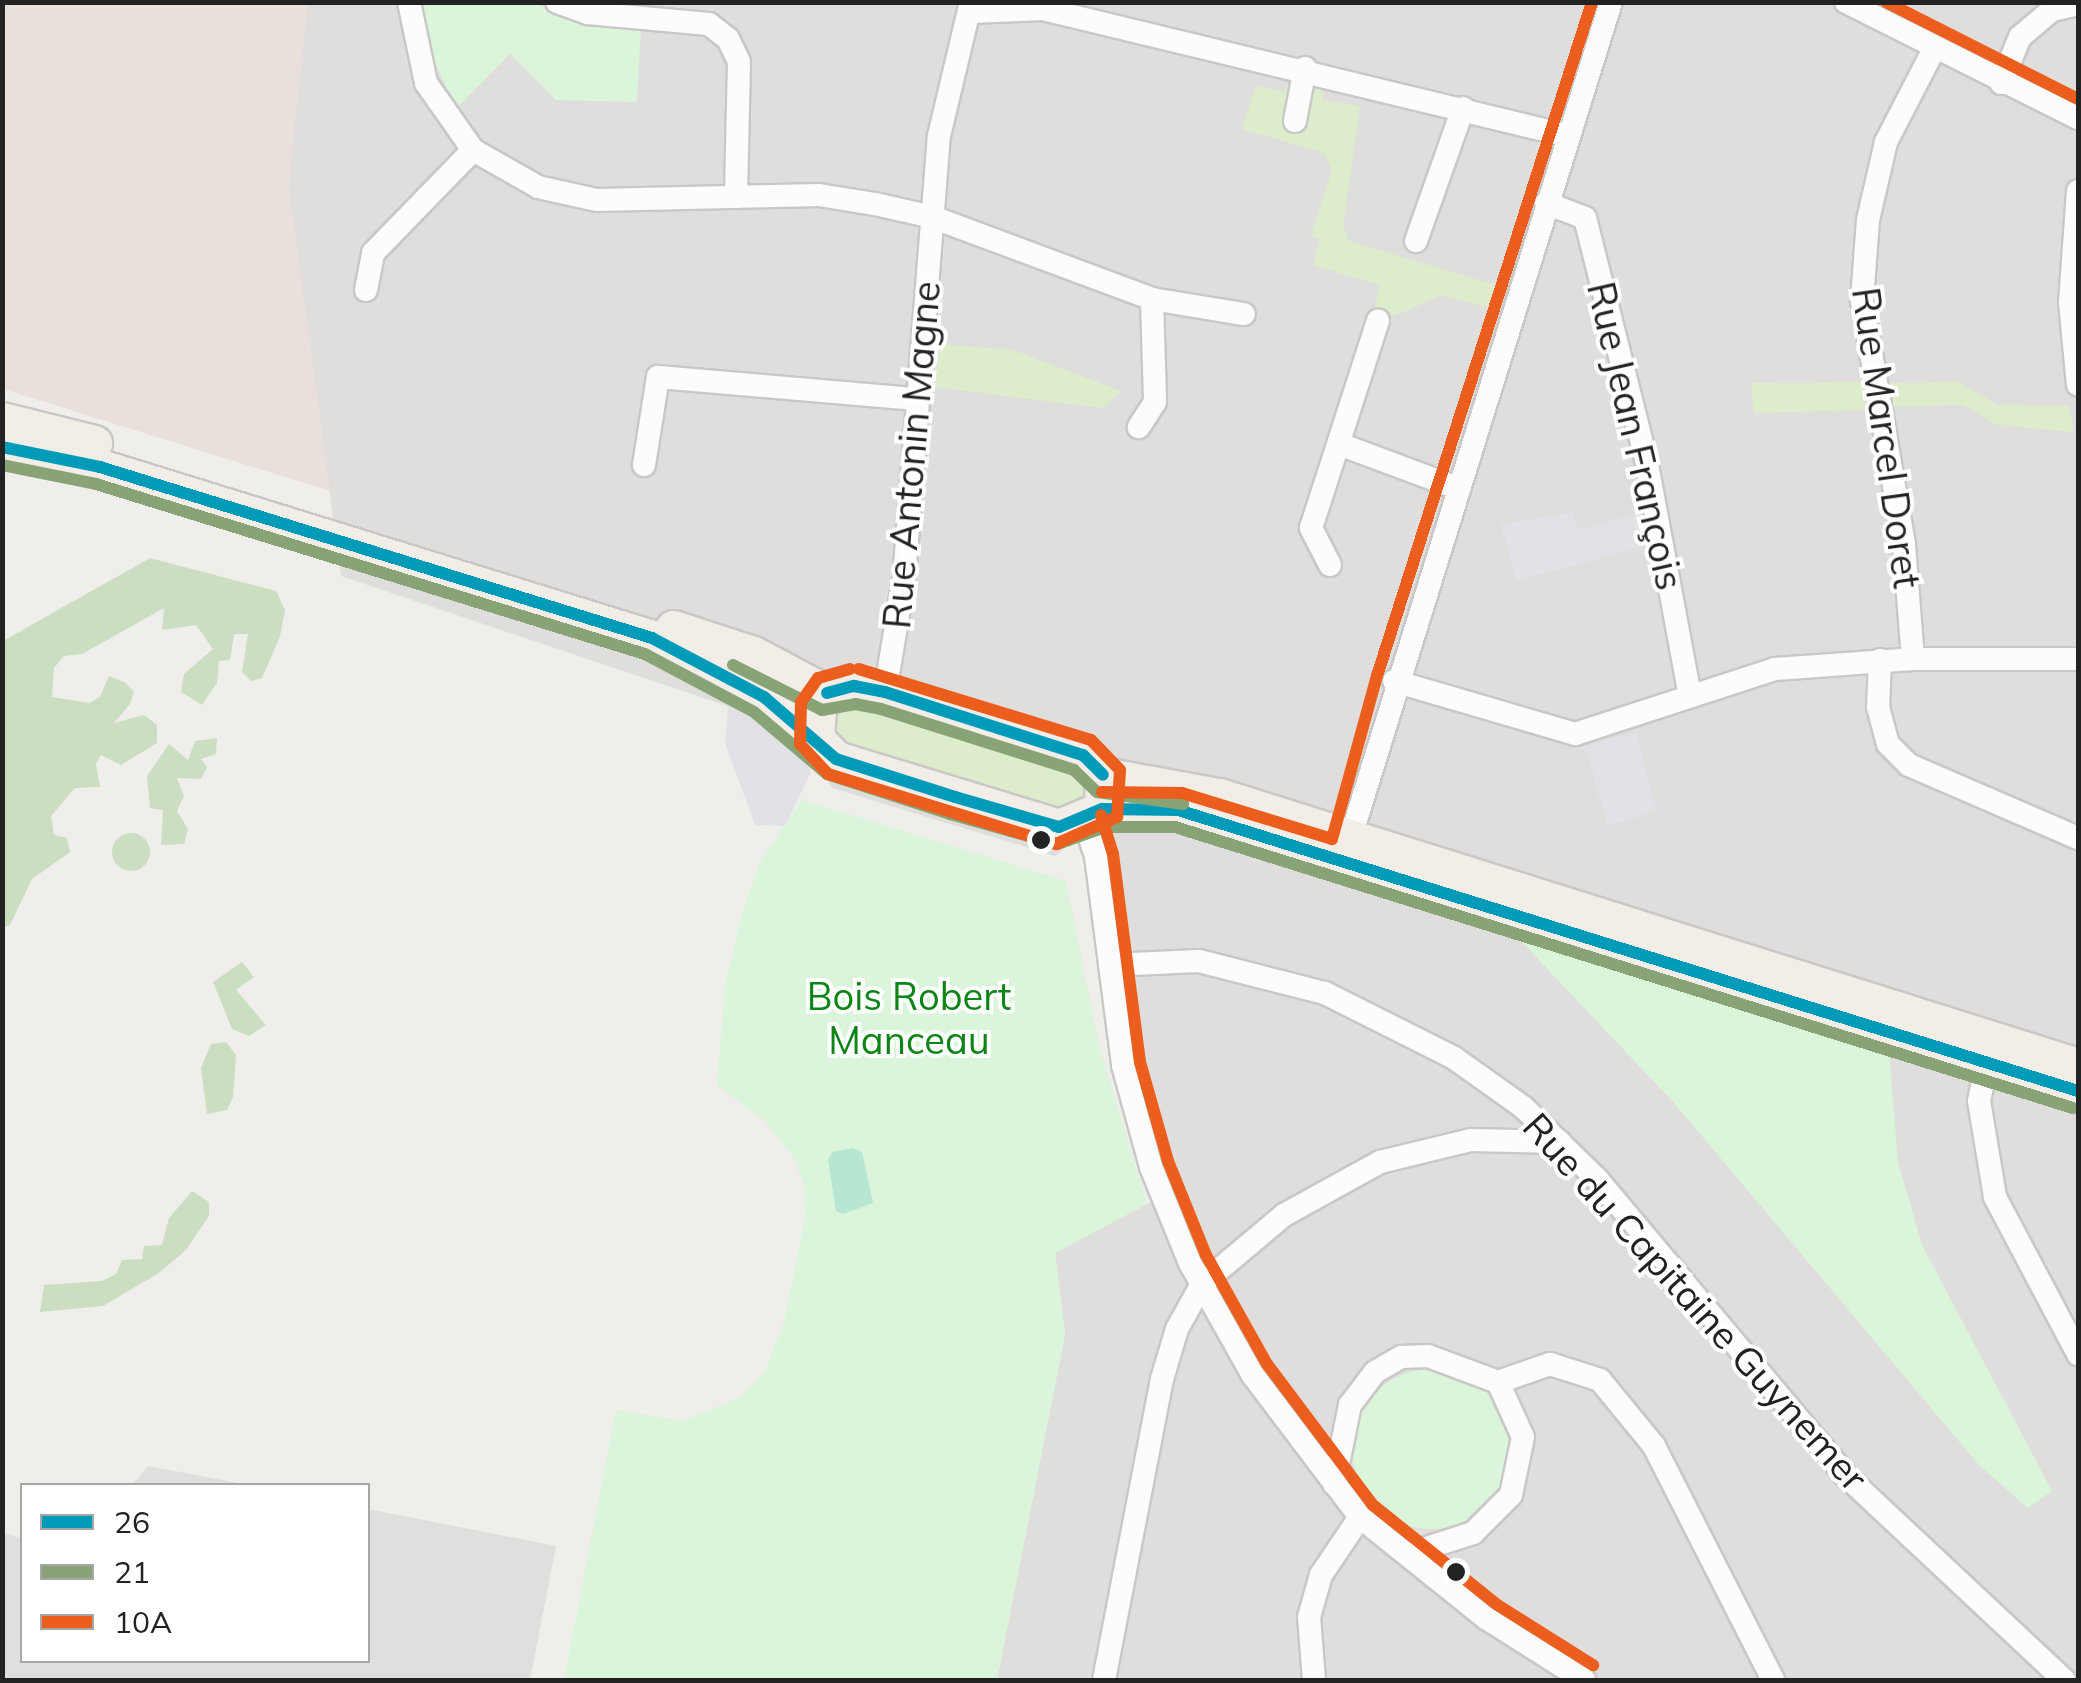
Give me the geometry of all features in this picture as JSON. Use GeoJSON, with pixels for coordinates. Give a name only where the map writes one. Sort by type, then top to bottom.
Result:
{"type":"FeatureCollection","features":[{"type":"Feature","properties":{"kind":"main road"},"geometry":{"type":"LineString","coordinates":[[2,420],[276,498],[730,645],[827,694]]}},
{"type":"Feature","properties":{"kind":"main road"},"geometry":{"type":"LineString","coordinates":[[2,447],[100,468],[652,638],[734,678],[816,738],[836,760],[955,797],[1060,827],[1096,802],[1181,785],[1347,849],[1990,1051],[2078,1092]]}},
{"type":"Feature","properties":{"kind":"main road"},"geometry":{"type":"LineString","coordinates":[[816,738],[818,706],[827,694],[854,686],[885,692],[1084,754],[1096,802]]}},
{"type":"Feature","properties":{"kind":"main road"},"geometry":{"type":"LineString","coordinates":[[1990,1051],[2078,1066]]}},
{"type":"Feature","properties":{"kind":"street"},"geometry":{"type":"LineString","coordinates":[[408,2],[426,82],[473,150],[538,187],[597,200],[819,196],[932,218],[1152,299],[1244,314]]}},
{"type":"Feature","properties":{"kind":"street"},"geometry":{"type":"LineString","coordinates":[[557,2],[588,14],[709,24],[728,39],[740,62],[736,197]]}},
{"type":"Feature","properties":{"kind":"street"},"geometry":{"type":"LineString","coordinates":[[1347,849],[1394,681],[1611,2]]}},
{"type":"Feature","properties":{"kind":"street"},"geometry":{"type":"LineString","coordinates":[[1846,2],[1933,51],[2078,118]]}},
{"type":"Feature","properties":{"kind":"street"},"geometry":{"type":"LineString","coordinates":[[2000,83],[2020,37],[2052,10],[2078,4]]}},
{"type":"Feature","properties":{"kind":"street"},"geometry":{"type":"LineString","coordinates":[[971,7],[1043,9],[1305,68],[1568,136]]}},
{"type":"Feature","properties":{"kind":"street","name":"Rue Antonin Magne"},"geometry":{"type":"LineString","coordinates":[[885,692],[904,580],[939,136],[971,7]]}},
{"type":"Feature","properties":{"kind":"street","name":"Rue Marcel Doret"},"geometry":{"type":"LineString","coordinates":[[1913,659],[1904,544],[1862,300],[1868,220],[1886,142],[1933,51]]}},
{"type":"Feature","properties":{"kind":"street"},"geometry":{"type":"LineString","coordinates":[[1295,121],[1305,68]]}},
{"type":"Feature","properties":{"kind":"street"},"geometry":{"type":"LineString","coordinates":[[1416,241],[1463,108]]}},
{"type":"Feature","properties":{"kind":"street"},"geometry":{"type":"LineString","coordinates":[[366,290],[374,253],[473,150]]}},
{"type":"Feature","properties":{"kind":"street"},"geometry":{"type":"LineString","coordinates":[[2078,192],[2070,302],[2078,385]]}},
{"type":"Feature","properties":{"kind":"street","name":"Rue Jean François"},"geometry":{"type":"LineString","coordinates":[[1546,203],[1585,218],[1646,459],[1690,696]]}},
{"type":"Feature","properties":{"kind":"street"},"geometry":{"type":"LineString","coordinates":[[1139,427],[1155,402],[1152,299]]}},
{"type":"Feature","properties":{"kind":"street"},"geometry":{"type":"LineString","coordinates":[[1330,565],[1311,528],[1378,321]]}},
{"type":"Feature","properties":{"kind":"street"},"geometry":{"type":"LineString","coordinates":[[644,465],[658,376],[917,399]]}},
{"type":"Feature","properties":{"kind":"street"},"geometry":{"type":"LineString","coordinates":[[1338,444],[1457,488]]}},
{"type":"Feature","properties":{"kind":"street"},"geometry":{"type":"LineString","coordinates":[[1394,681],[1575,734],[1774,669],[1880,660],[2078,659]]}},
{"type":"Feature","properties":{"kind":"street"},"geometry":{"type":"LineString","coordinates":[[1880,660],[1878,707],[1888,744],[1908,765],[2078,838]]}},
{"type":"Feature","properties":{"kind":"street"},"geometry":{"type":"LineString","coordinates":[[1096,802],[1096,856],[1123,1065],[1151,1167],[1202,1284],[1252,1374],[1360,1517],[1486,1618],[1584,1680]]}},
{"type":"Feature","properties":{"kind":"street","name":"Rue du Capitaine Guynemer"},"geometry":{"type":"LineString","coordinates":[[1110,965],[1199,961],[1325,994],[1454,1058],[1560,1142],[1845,1475],[2064,1680]]}},
{"type":"Feature","properties":{"kind":"street"},"geometry":{"type":"LineString","coordinates":[[1990,1051],[1979,1101],[1996,1197],[2069,1314],[2078,1354]]}},
{"type":"Feature","properties":{"kind":"street"},"geometry":{"type":"LineString","coordinates":[[1104,1680],[1162,1379],[1177,1328],[1202,1284],[1284,1215],[1380,1162],[1471,1140],[1560,1142]]}},
{"type":"Feature","properties":{"kind":"street"},"geometry":{"type":"LineString","coordinates":[[1334,1484],[1350,1405],[1375,1372],[1401,1358],[1428,1356],[1498,1382],[1523,1437],[1511,1495],[1473,1533],[1408,1554]]}},
{"type":"Feature","properties":{"kind":"street"},"geometry":{"type":"LineString","coordinates":[[1498,1382],[1531,1365],[1550,1364],[1600,1380],[1654,1446],[1773,1680]]}},
{"type":"Feature","properties":{"kind":"street"},"geometry":{"type":"LineString","coordinates":[[1314,1680],[1310,1617],[1321,1574],[1360,1517]]}},
{"type":"Feature","properties":{"kind":"shaded area"},"geometry":{"type":"Polygon","coordinates":[[[2,3],[307,3],[288,186],[330,491],[3,389],[2,3]]]}},
{"type":"Feature","properties":{"kind":"shaded area"},"geometry":{"type":"Polygon","coordinates":[[[307,3],[2078,3],[2078,1680],[997,1680],[1065,1334],[1055,1252],[1155,1200],[1079,836],[1055,856],[832,788],[811,756],[748,713],[341,576],[288,186],[307,3]]]}},
{"type":"Feature","properties":{"kind":"shaded area"},"geometry":{"type":"Polygon","coordinates":[[[1657,509],[1663,541],[1516,581],[1501,525],[1572,512],[1578,530],[1657,509]]]}},
{"type":"Feature","properties":{"kind":"shaded area"},"geometry":{"type":"Polygon","coordinates":[[[729,692],[796,737],[811,772],[785,826],[755,825],[725,743],[729,692]]]}},
{"type":"Feature","properties":{"kind":"shaded area"},"geometry":{"type":"Polygon","coordinates":[[[1636,732],[1657,811],[1607,826],[1588,754],[1579,748],[1636,732]]]}},
{"type":"Feature","properties":{"kind":"shaded area"},"geometry":{"type":"Polygon","coordinates":[[[148,1466],[238,1483],[134,1483],[148,1466]]]}},
{"type":"Feature","properties":{"kind":"shaded area"},"geometry":{"type":"Polygon","coordinates":[[[370,1509],[556,1546],[530,1680],[3,1680],[3,1533],[20,1537],[20,1663],[370,1663],[370,1509]]]}},
{"type":"Feature","properties":{"kind":"green space"},"geometry":{"type":"Polygon","coordinates":[[[423,3],[534,3],[559,14],[641,28],[637,102],[556,100],[510,54],[456,109],[430,52],[423,3]]]}},
{"type":"Feature","properties":{"kind":"green space"},"geometry":{"type":"Polygon","coordinates":[[[1290,79],[1324,85],[1322,100],[1360,106],[1343,226],[1349,241],[1505,288],[1497,310],[1442,295],[1394,316],[1374,315],[1379,285],[1313,265],[1320,239],[1311,236],[1332,170],[1324,153],[1242,129],[1256,86],[1284,92],[1290,79]]]}},
{"type":"Feature","properties":{"kind":"green space"},"geometry":{"type":"Polygon","coordinates":[[[940,344],[1013,350],[1121,391],[1103,408],[935,387],[940,344]]]}},
{"type":"Feature","properties":{"kind":"green space"},"geometry":{"type":"Polygon","coordinates":[[[1863,382],[1866,410],[1754,413],[1751,383],[1863,382]]]}},
{"type":"Feature","properties":{"kind":"green space"},"geometry":{"type":"Polygon","coordinates":[[[1959,382],[1997,405],[2069,406],[2074,432],[1998,425],[1963,405],[1891,407],[1884,383],[1959,382]]]}},
{"type":"Feature","properties":{"kind":"green space"},"geometry":{"type":"Polygon","coordinates":[[[150,558],[276,591],[285,610],[280,636],[262,678],[251,681],[242,672],[248,634],[234,634],[230,660],[219,661],[217,683],[202,705],[181,692],[184,674],[213,649],[196,625],[162,630],[164,608],[82,654],[64,656],[54,668],[52,697],[89,703],[100,697],[109,676],[126,683],[134,692],[130,704],[114,723],[144,715],[157,725],[157,743],[121,765],[101,755],[96,764],[100,787],[75,788],[51,816],[54,835],[67,838],[70,852],[32,879],[10,925],[3,927],[3,641],[150,558]]]}},
{"type":"Feature","properties":{"kind":"green space"},"geometry":{"type":"Polygon","coordinates":[[[855,703],[1076,761],[1093,793],[1072,813],[847,753],[833,725],[843,708],[855,703]]]}},
{"type":"Feature","properties":{"kind":"green space"},"geometry":{"type":"Polygon","coordinates":[[[217,738],[216,754],[201,759],[207,767],[201,779],[177,778],[184,796],[177,811],[188,829],[184,844],[161,845],[163,810],[150,808],[147,776],[169,744],[188,760],[195,741],[217,738]]]}},
{"type":"Feature","properties":{"kind":"green space","name":"Bois Robert Manceau"},"geometry":{"type":"Polygon","coordinates":[[[802,800],[1066,881],[1099,1046],[1147,1204],[1055,1253],[1065,1334],[997,1680],[564,1680],[616,1410],[683,1421],[741,1397],[765,1371],[784,1322],[805,1218],[804,1186],[795,1160],[765,1121],[717,1085],[725,985],[741,917],[760,862],[802,800]]]}},
{"type":"Feature","properties":{"kind":"green space"},"geometry":{"type":"Polygon","coordinates":[[[131,833],[144,839],[150,852],[144,865],[131,871],[118,865],[112,852],[118,839],[131,833]]]}},
{"type":"Feature","properties":{"kind":"green space"},"geometry":{"type":"Polygon","coordinates":[[[1520,940],[1889,1052],[1898,1162],[1922,1245],[2052,1491],[2028,1508],[1979,1465],[1675,1104],[1520,940]]]}},
{"type":"Feature","properties":{"kind":"green space"},"geometry":{"type":"Polygon","coordinates":[[[242,962],[254,977],[236,990],[266,1025],[249,1036],[232,1029],[213,982],[242,962]]]}},
{"type":"Feature","properties":{"kind":"green space"},"geometry":{"type":"Polygon","coordinates":[[[226,1042],[236,1055],[233,1097],[227,1110],[207,1114],[201,1068],[211,1044],[226,1042]]]}},
{"type":"Feature","properties":{"kind":"green space"},"geometry":{"type":"Polygon","coordinates":[[[853,1148],[862,1152],[873,1203],[843,1214],[836,1211],[828,1160],[832,1152],[853,1148]]]}},
{"type":"Feature","properties":{"kind":"green space"},"geometry":{"type":"Polygon","coordinates":[[[192,1191],[209,1202],[209,1216],[186,1250],[159,1273],[103,1306],[40,1312],[44,1285],[102,1281],[116,1274],[122,1260],[142,1259],[144,1246],[162,1245],[169,1218],[192,1191]]]}},
{"type":"Feature","properties":{"kind":"green space"},"geometry":{"type":"Polygon","coordinates":[[[1432,1369],[1463,1375],[1489,1392],[1506,1418],[1512,1449],[1506,1480],[1489,1506],[1463,1523],[1432,1529],[1401,1523],[1375,1506],[1358,1480],[1352,1449],[1358,1418],[1375,1392],[1401,1375],[1432,1369]]]}},
{"type":"Feature","properties":{"kind":"transit line","name":"10A"},"geometry":{"type":"LineString","coordinates":[[1102,792],[1182,793],[1332,839],[1377,676],[1592,2]]}},
{"type":"Feature","properties":{"kind":"transit line","name":"10A"},"geometry":{"type":"LineString","coordinates":[[1886,2],[2078,99]]}},
{"type":"Feature","properties":{"kind":"transit line","name":"26"},"geometry":{"type":"LineString","coordinates":[[2,447],[100,467],[652,638],[764,697],[836,759],[955,797],[1059,827],[1102,809],[1178,810],[2078,1091]]}},
{"type":"Feature","properties":{"kind":"transit line","name":"21"},"geometry":{"type":"LineString","coordinates":[[2,465],[96,484],[645,654],[754,712],[827,774],[950,814],[1057,844],[1105,827],[1175,827],[2073,1108]]}},
{"type":"Feature","properties":{"kind":"transit line","name":"21"},"geometry":{"type":"LineString","coordinates":[[733,665],[822,710],[855,704],[881,709],[1074,770],[1097,792],[1183,804]]}},
{"type":"Feature","properties":{"kind":"transit line","name":"10A"},"geometry":{"type":"LineString","coordinates":[[850,669],[818,678],[801,702],[800,744],[828,774],[1056,844],[1117,817],[1120,770],[1091,740],[859,669]]}},
{"type":"Feature","properties":{"kind":"transit line","name":"26"},"geometry":{"type":"LineString","coordinates":[[827,693],[854,686],[885,692],[1083,755],[1103,775]]}},
{"type":"Feature","properties":{"kind":"transit line","name":"10A"},"geometry":{"type":"LineString","coordinates":[[1101,815],[1113,854],[1140,1062],[1168,1161],[1206,1255],[1267,1364],[1373,1505],[1496,1604],[1593,1665]]}}]}
